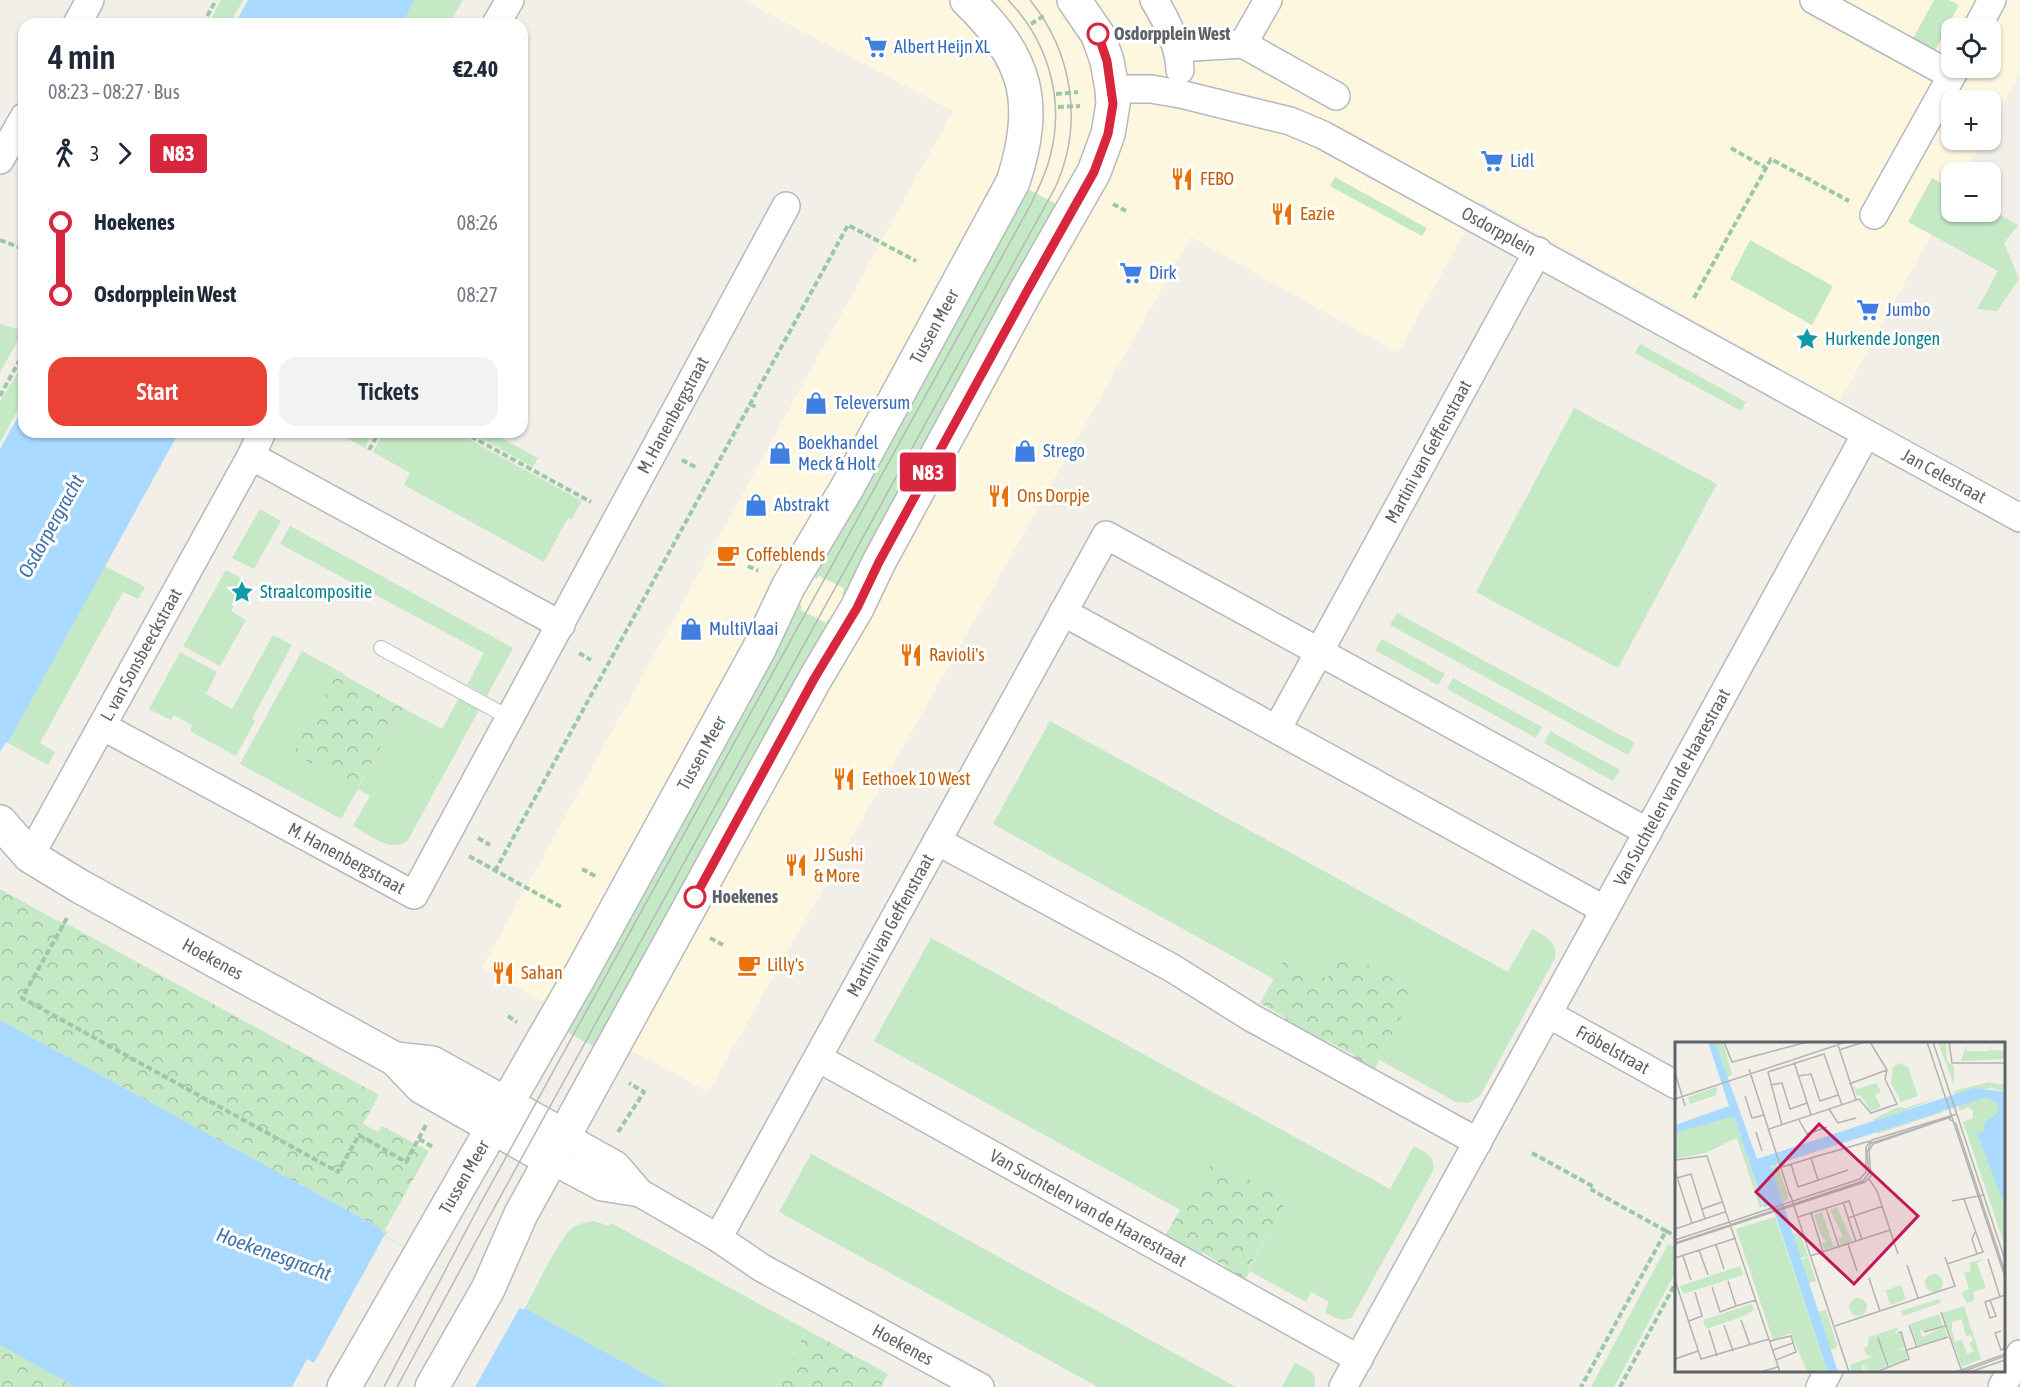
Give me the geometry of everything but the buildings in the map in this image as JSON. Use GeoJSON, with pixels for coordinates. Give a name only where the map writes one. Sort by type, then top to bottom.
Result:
{"type":"FeatureCollection","features":[{"type":"Feature","properties":{"kind":"street"},"geometry":{"type":"LineString","coordinates":[[80,18],[90,0]]}},
{"type":"Feature","properties":{"kind":"street"},"geometry":{"type":"LineString","coordinates":[[500,18],[510,0]]}},
{"type":"Feature","properties":{"kind":"street"},"geometry":{"type":"LineString","coordinates":[[967,0],[990,22],[1014,57],[1021,73],[1027,108]]}},
{"type":"Feature","properties":{"kind":"street"},"geometry":{"type":"LineString","coordinates":[[432,1387],[488,1289],[513,1229],[814,679],[857,608],[879,562],[1026,293],[1085,190],[1111,109],[1107,61],[1098,34],[1074,0]]}},
{"type":"Feature","properties":{"kind":"street"},"geometry":{"type":"LineString","coordinates":[[1154,0],[1164,15],[1178,59],[1243,44],[1336,96]]}},
{"type":"Feature","properties":{"kind":"street"},"geometry":{"type":"LineString","coordinates":[[1243,44],[1268,0]]}},
{"type":"Feature","properties":{"kind":"street"},"geometry":{"type":"LineString","coordinates":[[1814,0],[1941,64]]}},
{"type":"Feature","properties":{"kind":"street"},"geometry":{"type":"LineString","coordinates":[[1982,18],[1992,0]]}},
{"type":"Feature","properties":{"kind":"street"},"geometry":{"type":"LineString","coordinates":[[1874,215],[1950,78]]}},
{"type":"Feature","properties":{"kind":"street","name":"Osdorpplein"},"geometry":{"type":"LineString","coordinates":[[1111,109],[1150,89],[1180,94],[1290,121],[1332,139],[1866,434]]}},
{"type":"Feature","properties":{"kind":"street","name":"Tussen Meer"},"geometry":{"type":"LineString","coordinates":[[344,1387],[557,1016],[759,649],[788,587],[847,488],[1013,182],[1022,156],[1027,108]]}},
{"type":"Feature","properties":{"kind":"street"},"geometry":{"type":"LineString","coordinates":[[0,160],[18,128]]}},
{"type":"Feature","properties":{"kind":"street","name":"M. Hanenbergstraat"},"geometry":{"type":"LineString","coordinates":[[102,726],[414,895],[786,206]]}},
{"type":"Feature","properties":{"kind":"street","name":"Martini van Geffenstraat"},"geometry":{"type":"LineString","coordinates":[[1277,729],[1538,251]]}},
{"type":"Feature","properties":{"kind":"street","name":"Jan Celestraat"},"geometry":{"type":"LineString","coordinates":[[1866,434],[2020,518]]}},
{"type":"Feature","properties":{"kind":"street","name":"Van Suchtelen van de Haarestraat"},"geometry":{"type":"LineString","coordinates":[[1343,1387],[1866,434]]}},
{"type":"Feature","properties":{"kind":"street"},"geometry":{"type":"LineString","coordinates":[[256,444],[561,626]]}},
{"type":"Feature","properties":{"kind":"street","name":"L. van Sonsbeeckstraat"},"geometry":{"type":"LineString","coordinates":[[15,852],[102,726],[256,444]]}},
{"type":"Feature","properties":{"kind":"street","name":"Martini van Geffenstraat"},"geometry":{"type":"LineString","coordinates":[[718,1238],[1106,535],[1648,832]]}},
{"type":"Feature","properties":{"kind":"street"},"geometry":{"type":"LineString","coordinates":[[1063,612],[1605,910]]}},
{"type":"Feature","properties":{"kind":"street","name":"Hoekenes"},"geometry":{"type":"LineString","coordinates":[[0,822],[15,852],[395,1059],[432,1063],[500,1115],[558,1148],[602,1187],[640,1193],[718,1238],[762,1268],[980,1387]]}},
{"type":"Feature","properties":{"kind":"street"},"geometry":{"type":"LineString","coordinates":[[937,841],[1172,968],[1252,1018],[1478,1142]]}},
{"type":"Feature","properties":{"kind":"street","name":"Fröbelstraat"},"geometry":{"type":"LineString","coordinates":[[1548,1014],[1675,1084]]}},
{"type":"Feature","properties":{"kind":"street","name":"Van Suchtelen van de Haarestraat"},"geometry":{"type":"LineString","coordinates":[[818,1058],[1359,1359]]}},
{"type":"Feature","properties":{"kind":"street"},"geometry":{"type":"LineString","coordinates":[[2002,1387],[2020,1354]]}},
{"type":"Feature","properties":{"kind":"street"},"geometry":{"type":"LineString","coordinates":[[1820,1387],[1828,1372]]}},
{"type":"Feature","properties":{"kind":"lane"},"geometry":{"type":"LineString","coordinates":[[381,648],[510,718]]}},
{"type":"Feature","properties":{"kind":"lane"},"geometry":{"type":"LineString","coordinates":[[607,887],[652,844]]}},
{"type":"Feature","properties":{"kind":"lane"},"geometry":{"type":"LineString","coordinates":[[693,930],[702,884]]}},
{"type":"Feature","properties":{"kind":"lane"},"geometry":{"type":"LineString","coordinates":[[557,1016],[560,980]]}},
{"type":"Feature","properties":{"kind":"lane"},"geometry":{"type":"LineString","coordinates":[[611,1050],[641,1026]]}},
{"type":"Feature","properties":{"kind":"path"},"geometry":{"type":"LineString","coordinates":[[206,18],[216,0]]}},
{"type":"Feature","properties":{"kind":"path"},"geometry":{"type":"LineString","coordinates":[[1027,108],[1111,109]]}},
{"type":"Feature","properties":{"kind":"path"},"geometry":{"type":"LineString","coordinates":[[1731,148],[1766,168]]}},
{"type":"Feature","properties":{"kind":"path"},"geometry":{"type":"LineString","coordinates":[[1694,298],[1771,159],[1874,215]]}},
{"type":"Feature","properties":{"kind":"path"},"geometry":{"type":"LineString","coordinates":[[495,871],[848,225],[916,261]]}},
{"type":"Feature","properties":{"kind":"path"},"geometry":{"type":"LineString","coordinates":[[0,240],[18,247]]}},
{"type":"Feature","properties":{"kind":"path"},"geometry":{"type":"LineString","coordinates":[[0,396],[18,363]]}},
{"type":"Feature","properties":{"kind":"path"},"geometry":{"type":"LineString","coordinates":[[750,404],[758,408]]}},
{"type":"Feature","properties":{"kind":"path"},"geometry":{"type":"LineString","coordinates":[[369,450],[376,438]]}},
{"type":"Feature","properties":{"kind":"path"},"geometry":{"type":"LineString","coordinates":[[474,438],[594,504]]}},
{"type":"Feature","properties":{"kind":"path"},"geometry":{"type":"LineString","coordinates":[[460,852],[563,908]]}},
{"type":"Feature","properties":{"kind":"path"},"geometry":{"type":"LineString","coordinates":[[582,869],[607,887]]}},
{"type":"Feature","properties":{"kind":"path"},"geometry":{"type":"LineString","coordinates":[[67,918],[22,998],[338,1172],[359,1136],[406,1162],[430,1118]]}},
{"type":"Feature","properties":{"kind":"path"},"geometry":{"type":"LineString","coordinates":[[419,1139],[433,1147]]}},
{"type":"Feature","properties":{"kind":"path"},"geometry":{"type":"LineString","coordinates":[[1532,1153],[1594,1187],[1592,1190],[1675,1235]]}},
{"type":"Feature","properties":{"kind":"path"},"geometry":{"type":"LineString","coordinates":[[1581,1387],[1666,1231]]}},
{"type":"Feature","properties":{"kind":"path"},"geometry":{"type":"LineString","coordinates":[[1620,1387],[1675,1286]]}},
{"type":"Feature","properties":{"kind":"shaded area"},"geometry":{"type":"Polygon","coordinates":[[[743,0],[2020,0],[2020,73],[2001,108],[2001,90],[1941,90],[1941,150],[1978,150],[1971,162],[1941,162],[1941,216],[1840,401],[1481,202],[1398,353],[1191,237],[708,1092],[482,968],[953,111],[743,0]]]}},
{"type":"Feature","properties":{"kind":"green space"},"geometry":{"type":"Polygon","coordinates":[[[221,0],[243,0],[233,18],[211,18],[221,0]]]}},
{"type":"Feature","properties":{"kind":"green space"},"geometry":{"type":"Polygon","coordinates":[[[415,0],[463,0],[452,18],[405,18],[415,0]]]}},
{"type":"Feature","properties":{"kind":"green space"},"geometry":{"type":"Polygon","coordinates":[[[1934,0],[1949,0],[1959,5],[1952,18],[1941,18],[1941,39],[1931,58],[1909,46],[1934,0]]]}},
{"type":"Feature","properties":{"kind":"green space"},"geometry":{"type":"Polygon","coordinates":[[[1335,177],[1427,228],[1422,236],[1330,186],[1335,177]]]}},
{"type":"Feature","properties":{"kind":"green space"},"geometry":{"type":"Polygon","coordinates":[[[1932,178],[1941,183],[1941,222],[2001,222],[2001,216],[2018,225],[2004,243],[2019,279],[1997,311],[1977,309],[1998,271],[1908,222],[1932,178]]]}},
{"type":"Feature","properties":{"kind":"green space"},"geometry":{"type":"Polygon","coordinates":[[[1022,186],[1066,209],[852,599],[842,594],[844,588],[819,576],[817,579],[806,573],[1022,186]]]}},
{"type":"Feature","properties":{"kind":"green space"},"geometry":{"type":"Polygon","coordinates":[[[1750,240],[1833,286],[1812,325],[1730,279],[1750,240]]]}},
{"type":"Feature","properties":{"kind":"green space"},"geometry":{"type":"Polygon","coordinates":[[[0,324],[18,329],[18,340],[0,372],[0,324]]]}},
{"type":"Feature","properties":{"kind":"green space"},"geometry":{"type":"Polygon","coordinates":[[[1640,344],[1746,402],[1741,411],[1635,353],[1640,344]]]}},
{"type":"Feature","properties":{"kind":"green space"},"geometry":{"type":"Polygon","coordinates":[[[18,372],[18,410],[0,442],[0,402],[18,372]]]}},
{"type":"Feature","properties":{"kind":"green space"},"geometry":{"type":"Polygon","coordinates":[[[1574,408],[1717,484],[1618,668],[1476,592],[1574,408]]]}},
{"type":"Feature","properties":{"kind":"green space"},"geometry":{"type":"Polygon","coordinates":[[[346,438],[370,438],[365,448],[346,438]]]}},
{"type":"Feature","properties":{"kind":"green space"},"geometry":{"type":"Polygon","coordinates":[[[381,438],[467,438],[582,501],[571,520],[568,518],[544,562],[404,485],[410,473],[373,452],[381,438]]]}},
{"type":"Feature","properties":{"kind":"green space"},"geometry":{"type":"Polygon","coordinates":[[[481,438],[501,438],[538,458],[533,467],[481,438]]]}},
{"type":"Feature","properties":{"kind":"green space"},"geometry":{"type":"Polygon","coordinates":[[[260,509],[281,521],[254,569],[232,558],[260,509]]]}},
{"type":"Feature","properties":{"kind":"green space"},"geometry":{"type":"Polygon","coordinates":[[[290,526],[513,648],[487,696],[467,685],[484,653],[280,544],[290,526]]]}},
{"type":"Feature","properties":{"kind":"green space"},"geometry":{"type":"Polygon","coordinates":[[[105,566],[145,587],[138,599],[123,592],[40,743],[55,752],[48,765],[8,743],[105,566]]]}},
{"type":"Feature","properties":{"kind":"green space"},"geometry":{"type":"Polygon","coordinates":[[[226,570],[246,581],[231,611],[246,620],[220,666],[183,646],[226,570]]]}},
{"type":"Feature","properties":{"kind":"green space"},"geometry":{"type":"Polygon","coordinates":[[[791,600],[802,606],[801,610],[826,623],[828,619],[838,625],[600,1050],[562,1029],[791,600]]]}},
{"type":"Feature","properties":{"kind":"green space"},"geometry":{"type":"Polygon","coordinates":[[[1397,613],[1635,743],[1628,755],[1390,625],[1397,613]]]}},
{"type":"Feature","properties":{"kind":"green space"},"geometry":{"type":"Polygon","coordinates":[[[273,635],[292,645],[252,719],[255,721],[236,756],[190,731],[192,725],[174,715],[171,720],[149,709],[180,652],[217,672],[206,694],[232,709],[273,635]]]}},
{"type":"Feature","properties":{"kind":"green space"},"geometry":{"type":"Polygon","coordinates":[[[1382,639],[1445,674],[1438,685],[1375,650],[1382,639]]]}},
{"type":"Feature","properties":{"kind":"green space"},"geometry":{"type":"Polygon","coordinates":[[[302,651],[346,675],[338,672],[358,788],[403,708],[442,729],[459,698],[479,710],[408,840],[402,844],[380,842],[353,826],[370,796],[358,789],[341,819],[240,764],[302,651]]]}},
{"type":"Feature","properties":{"kind":"green space"},"geometry":{"type":"Polygon","coordinates":[[[338,672],[403,708],[357,789],[293,753],[338,672]]]}},
{"type":"Feature","properties":{"kind":"green space"},"geometry":{"type":"Polygon","coordinates":[[[1453,678],[1542,727],[1536,738],[1447,689],[1453,678]]]}},
{"type":"Feature","properties":{"kind":"green space"},"geometry":{"type":"Polygon","coordinates":[[[1050,721],[1508,972],[1532,929],[1550,940],[1555,948],[1555,958],[1480,1096],[1469,1103],[1456,1102],[1378,1059],[1415,991],[1343,951],[1327,980],[1286,957],[1274,979],[993,824],[1050,721]]]}},
{"type":"Feature","properties":{"kind":"green space"},"geometry":{"type":"Polygon","coordinates":[[[1550,731],[1620,770],[1613,781],[1544,743],[1550,731]]]}},
{"type":"Feature","properties":{"kind":"green space"},"geometry":{"type":"Polygon","coordinates":[[[0,889],[379,1095],[363,1124],[378,1132],[382,1126],[429,1151],[385,1230],[388,1232],[386,1234],[381,1231],[382,1229],[0,1020],[0,889]]]}},
{"type":"Feature","properties":{"kind":"green space"},"geometry":{"type":"Polygon","coordinates":[[[931,938],[1390,1189],[1414,1146],[1429,1155],[1433,1162],[1433,1171],[1352,1317],[1341,1319],[1335,1317],[1325,1312],[1329,1302],[1311,1292],[1306,1302],[1248,1270],[1286,1201],[1184,1212],[874,1041],[931,938]]]}},
{"type":"Feature","properties":{"kind":"green space"},"geometry":{"type":"Polygon","coordinates":[[[1343,951],[1415,991],[1372,1074],[1351,1062],[1354,1055],[1326,1040],[1322,1047],[1282,1025],[1286,1018],[1260,1003],[1286,957],[1327,979],[1343,951]]]}},
{"type":"Feature","properties":{"kind":"green space"},"geometry":{"type":"Polygon","coordinates":[[[811,1154],[1236,1387],[1098,1387],[779,1212],[811,1154]]]}},
{"type":"Feature","properties":{"kind":"green space"},"geometry":{"type":"Polygon","coordinates":[[[1214,1160],[1286,1201],[1248,1269],[1250,1271],[1242,1285],[1221,1274],[1225,1266],[1203,1253],[1198,1261],[1162,1241],[1180,1210],[1185,1212],[1214,1160]]]}},
{"type":"Feature","properties":{"kind":"green space"},"geometry":{"type":"Polygon","coordinates":[[[594,1221],[609,1226],[611,1223],[807,1330],[776,1387],[669,1387],[525,1308],[565,1236],[576,1226],[594,1221]]]}},
{"type":"Feature","properties":{"kind":"green space"},"geometry":{"type":"Polygon","coordinates":[[[1668,1244],[1675,1248],[1675,1273],[1614,1387],[1591,1387],[1668,1244]]]}},
{"type":"Feature","properties":{"kind":"green space"},"geometry":{"type":"Polygon","coordinates":[[[807,1330],[888,1374],[881,1387],[776,1387],[807,1330]]]}},
{"type":"Feature","properties":{"kind":"green space"},"geometry":{"type":"Polygon","coordinates":[[[0,1345],[75,1387],[0,1387],[0,1345]]]}},
{"type":"Feature","properties":{"kind":"green space"},"geometry":{"type":"Polygon","coordinates":[[[1295,1363],[1313,1375],[1314,1387],[1282,1387],[1295,1363]]]}},
{"type":"Feature","properties":{"kind":"water"},"geometry":{"type":"Polygon","coordinates":[[[248,0],[415,0],[405,18],[238,18],[248,0]]]}},
{"type":"Feature","properties":{"kind":"water","name":"Osdorpergracht"},"geometry":{"type":"Polygon","coordinates":[[[18,417],[18,438],[176,438],[8,743],[6,742],[0,752],[0,449],[18,417]]]}},
{"type":"Feature","properties":{"kind":"water","name":"Hoekenesgracht"},"geometry":{"type":"Polygon","coordinates":[[[0,1020],[382,1229],[385,1236],[518,1309],[524,1310],[525,1308],[669,1387],[357,1387],[307,1359],[292,1387],[75,1387],[0,1345],[0,1020]]]}},
{"type":"Feature","properties":{"kind":"pier"},"geometry":{"type":"Polygon","coordinates":[[[384,1236],[519,1309],[475,1387],[357,1387],[314,1363],[384,1236]]]}},
{"type":"Feature","properties":{"kind":"tram line"},"geometry":{"type":"LineString","coordinates":[[384,1387],[478,1208],[1039,187],[1048,163],[1054,136],[1056,115],[1054,94],[1050,73],[1034,34],[1008,0]]}},
{"type":"Feature","properties":{"kind":"tram line"},"geometry":{"type":"LineString","coordinates":[[397,1387],[1055,188],[1064,164],[1069,140],[1070,90],[1056,43],[1045,21],[1030,0]]}},
{"type":"Feature","properties":{"kind":"bus line","name":"N83"},"geometry":{"type":"LineString","coordinates":[[695,897],[814,679],[857,608],[879,562],[1094,172],[1108,134],[1113,104],[1107,61],[1098,34]]}},
{"type":"Feature","properties":{"kind":"place","name":"Osdorpplein West"},"geometry":{"type":"Point","coordinates":[1098,34]}},
{"type":"Feature","properties":{"kind":"place","name":"Albert Heijn XL"},"geometry":{"type":"Point","coordinates":[876,47]}},
{"type":"Feature","properties":{"kind":"place","name":"Lidl"},"geometry":{"type":"Point","coordinates":[1492,161]}},
{"type":"Feature","properties":{"kind":"place","name":"FEBO"},"geometry":{"type":"Point","coordinates":[1182,179]}},
{"type":"Feature","properties":{"kind":"place","name":"Eazie"},"geometry":{"type":"Point","coordinates":[1282,214]}},
{"type":"Feature","properties":{"kind":"place","name":"Dirk"},"geometry":{"type":"Point","coordinates":[1131,273]}},
{"type":"Feature","properties":{"kind":"place","name":"Jumbo"},"geometry":{"type":"Point","coordinates":[1868,310]}},
{"type":"Feature","properties":{"kind":"place","name":"Hurkende Jongen"},"geometry":{"type":"Point","coordinates":[1807,339]}},
{"type":"Feature","properties":{"kind":"place","name":"Televersum"},"geometry":{"type":"Point","coordinates":[816,403]}},
{"type":"Feature","properties":{"kind":"place","name":"Strego"},"geometry":{"type":"Point","coordinates":[1025,451]}},
{"type":"Feature","properties":{"kind":"place","name":"Boekhandel Meck & Holt"},"geometry":{"type":"Point","coordinates":[780,453]}},
{"type":"Feature","properties":{"kind":"place","name":"Ons Dorpje"},"geometry":{"type":"Point","coordinates":[999,496]}},
{"type":"Feature","properties":{"kind":"place","name":"Abstrakt"},"geometry":{"type":"Point","coordinates":[756,505]}},
{"type":"Feature","properties":{"kind":"place","name":"Coffeblends"},"geometry":{"type":"Point","coordinates":[728,555]}},
{"type":"Feature","properties":{"kind":"place","name":"Straalcompositie"},"geometry":{"type":"Point","coordinates":[242,592]}},
{"type":"Feature","properties":{"kind":"place","name":"MultiVlaai"},"geometry":{"type":"Point","coordinates":[691,629]}},
{"type":"Feature","properties":{"kind":"place","name":"Ravioli's"},"geometry":{"type":"Point","coordinates":[911,655]}},
{"type":"Feature","properties":{"kind":"place","name":"Eethoek 10 West"},"geometry":{"type":"Point","coordinates":[844,779]}},
{"type":"Feature","properties":{"kind":"place","name":"JJ Sushi & More"},"geometry":{"type":"Point","coordinates":[796,865]}},
{"type":"Feature","properties":{"kind":"place","name":"Hoekenes"},"geometry":{"type":"Point","coordinates":[695,897]}},
{"type":"Feature","properties":{"kind":"place","name":"Lilly's"},"geometry":{"type":"Point","coordinates":[749,965]}},
{"type":"Feature","properties":{"kind":"place","name":"Sahan"},"geometry":{"type":"Point","coordinates":[503,973]}}]}
